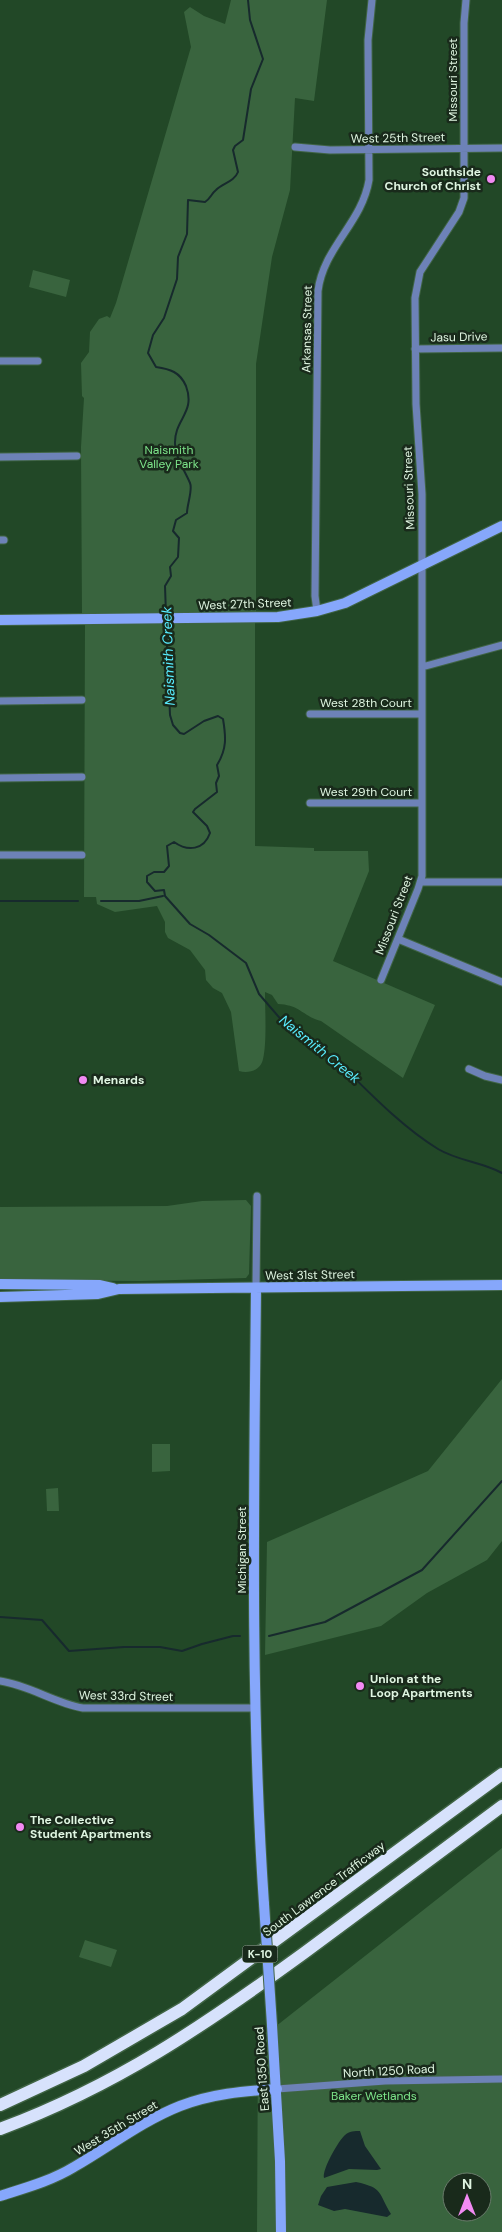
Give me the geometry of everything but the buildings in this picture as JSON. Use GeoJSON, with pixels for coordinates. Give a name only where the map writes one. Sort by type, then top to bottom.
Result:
{"type":"FeatureCollection","features":[{"type":"Feature","properties":{"kind":"highway","name":"South Lawrence Trafficway"},"geometry":{"type":"LineString","coordinates":[[0,2105],[107,2054],[195,2001],[502,1774]]}},
{"type":"Feature","properties":{"kind":"highway","name":"K-10"},"geometry":{"type":"LineString","coordinates":[[0,2129],[79,2096],[170,2047],[338,1928],[502,1806]]}},
{"type":"Feature","properties":{"kind":"highway"},"geometry":{"type":"LineString","coordinates":[[0,2135],[62,2107],[79,2096]]}},
{"type":"Feature","properties":{"kind":"street","name":"Arkansas Street"},"geometry":{"type":"LineString","coordinates":[[317,611],[315,580],[318,291],[324,266],[356,216],[367,193],[369,149],[368,40],[372,0]]}},
{"type":"Feature","properties":{"kind":"street","name":"Missouri Street"},"geometry":{"type":"LineString","coordinates":[[381,980],[421,882],[423,566],[422,494],[416,404],[415,298],[418,280],[424,264],[462,205],[464,23],[466,0]]}},
{"type":"Feature","properties":{"kind":"street","name":"West 25th Street"},"geometry":{"type":"LineString","coordinates":[[294,147],[315,150],[502,148]]}},
{"type":"Feature","properties":{"kind":"street","name":"Jasu Drive"},"geometry":{"type":"LineString","coordinates":[[415,349],[502,348]]}},
{"type":"Feature","properties":{"kind":"street"},"geometry":{"type":"LineString","coordinates":[[0,361],[38,361]]}},
{"type":"Feature","properties":{"kind":"street"},"geometry":{"type":"LineString","coordinates":[[0,457],[77,456]]}},
{"type":"Feature","properties":{"kind":"street","name":"West 27th Street"},"geometry":{"type":"LineString","coordinates":[[0,620],[278,617],[317,611],[345,603],[502,526]]}},
{"type":"Feature","properties":{"kind":"street"},"geometry":{"type":"LineString","coordinates":[[422,667],[502,646]]}},
{"type":"Feature","properties":{"kind":"street"},"geometry":{"type":"LineString","coordinates":[[0,701],[82,700]]}},
{"type":"Feature","properties":{"kind":"street","name":"West 28th Court"},"geometry":{"type":"LineString","coordinates":[[310,714],[422,714]]}},
{"type":"Feature","properties":{"kind":"street"},"geometry":{"type":"LineString","coordinates":[[0,778],[82,777]]}},
{"type":"Feature","properties":{"kind":"street","name":"West 29th Court"},"geometry":{"type":"LineString","coordinates":[[310,803],[422,804]]}},
{"type":"Feature","properties":{"kind":"street"},"geometry":{"type":"LineString","coordinates":[[0,855],[82,855]]}},
{"type":"Feature","properties":{"kind":"street"},"geometry":{"type":"LineString","coordinates":[[421,882],[502,882]]}},
{"type":"Feature","properties":{"kind":"street"},"geometry":{"type":"LineString","coordinates":[[398,939],[502,982]]}},
{"type":"Feature","properties":{"kind":"street"},"geometry":{"type":"LineString","coordinates":[[469,1069],[485,1076],[502,1080]]}},
{"type":"Feature","properties":{"kind":"street","name":"Michigan Street"},"geometry":{"type":"LineString","coordinates":[[258,1196],[255,1708],[258,1815],[264,1904]]}},
{"type":"Feature","properties":{"kind":"street","name":"West 31st Street"},"geometry":{"type":"LineString","coordinates":[[0,1284],[100,1285],[119,1290]]}},
{"type":"Feature","properties":{"kind":"street","name":"West 31st Street"},"geometry":{"type":"LineString","coordinates":[[0,1296],[98,1294],[119,1290],[502,1285]]}},
{"type":"Feature","properties":{"kind":"street","name":"West 33rd Street"},"geometry":{"type":"LineString","coordinates":[[0,1681],[17,1685],[65,1704],[83,1708],[255,1708]]}},
{"type":"Feature","properties":{"kind":"street","name":"East 1350 Road"},"geometry":{"type":"LineString","coordinates":[[264,1904],[276,2089],[281,2232]]}},
{"type":"Feature","properties":{"kind":"street","name":"North 1250 Road"},"geometry":{"type":"LineString","coordinates":[[276,2089],[385,2082],[502,2079]]}},
{"type":"Feature","properties":{"kind":"street","name":"West 35th Street"},"geometry":{"type":"LineString","coordinates":[[0,2196],[34,2186],[66,2172],[143,2124],[179,2106],[225,2094],[276,2089]]}},
{"type":"Feature","properties":{"kind":"green space","name":"Naismith Valley Park"},"geometry":{"type":"Polygon","coordinates":[[[231,0],[327,0],[314,101],[295,98],[290,190],[272,257],[256,364],[256,614],[82,615],[81,447],[84,398],[82,396],[81,363],[89,352],[90,332],[99,319],[107,316],[110,318],[116,303],[191,47],[184,12],[190,7],[204,16],[225,24],[231,0]]]}},
{"type":"Feature","properties":{"kind":"green space"},"geometry":{"type":"Polygon","coordinates":[[[33,270],[70,280],[66,297],[29,287],[33,270]]]}},
{"type":"Feature","properties":{"kind":"green space"},"geometry":{"type":"Polygon","coordinates":[[[255,622],[255,846],[314,848],[314,851],[368,851],[369,871],[333,961],[435,1005],[403,1078],[321,1021],[292,1006],[278,1004],[272,995],[265,992],[266,1026],[262,1063],[254,1070],[247,1072],[239,1071],[231,1012],[222,993],[213,988],[206,980],[205,970],[190,950],[168,938],[165,932],[165,922],[157,906],[115,912],[97,904],[96,897],[84,897],[85,623],[255,622]]]}},
{"type":"Feature","properties":{"kind":"green space"},"geometry":{"type":"Polygon","coordinates":[[[246,1200],[251,1206],[249,1274],[246,1278],[141,1281],[0,1280],[0,1207],[167,1206],[202,1201],[246,1200]]]}},
{"type":"Feature","properties":{"kind":"green space"},"geometry":{"type":"Polygon","coordinates":[[[502,1379],[502,1541],[487,1560],[427,1593],[381,1626],[265,1655],[267,1542],[428,1471],[502,1379]]]}},
{"type":"Feature","properties":{"kind":"green space"},"geometry":{"type":"Polygon","coordinates":[[[152,1444],[170,1444],[170,1471],[152,1472],[152,1444]]]}},
{"type":"Feature","properties":{"kind":"green space"},"geometry":{"type":"Polygon","coordinates":[[[58,1488],[59,1511],[47,1511],[46,1489],[58,1488]]]}},
{"type":"Feature","properties":{"kind":"green space","name":"Baker Wetlands"},"geometry":{"type":"Polygon","coordinates":[[[502,1848],[502,2232],[257,2232],[258,2038],[280,2023],[502,1848]]]}},
{"type":"Feature","properties":{"kind":"green space"},"geometry":{"type":"Polygon","coordinates":[[[85,1940],[117,1950],[111,1967],[79,1957],[85,1940]]]}},
{"type":"Feature","properties":{"kind":"water"},"geometry":{"type":"Polygon","coordinates":[[[360,2131],[365,2146],[381,2169],[349,2169],[324,2178],[328,2162],[342,2138],[348,2133],[360,2131]]]}},
{"type":"Feature","properties":{"kind":"water"},"geometry":{"type":"Polygon","coordinates":[[[356,2182],[376,2189],[382,2196],[391,2214],[387,2217],[345,2209],[334,2211],[318,2205],[327,2187],[356,2182]]]}},
{"type":"Feature","properties":{"kind":"waterway","name":"Naismith Creek"},"geometry":{"type":"LineString","coordinates":[[166,615],[165,586],[171,576],[170,567],[178,557],[179,538],[173,531],[176,520],[187,513],[191,489],[175,444],[178,428],[187,410],[188,395],[181,377],[170,370],[156,367],[148,353],[153,335],[164,318],[177,279],[178,257],[187,234],[188,200],[205,202],[214,192],[234,178],[238,172],[233,150],[243,140],[251,89],[263,59],[250,20],[248,0]]}},
{"type":"Feature","properties":{"kind":"waterway","name":"Naismith Creek"},"geometry":{"type":"LineString","coordinates":[[166,623],[170,715],[173,725],[180,733],[184,734],[204,721],[218,716],[223,719],[225,743],[223,754],[217,765],[219,776],[216,783],[217,792],[193,812],[207,826],[210,833],[207,839],[195,848],[185,847],[174,842],[167,846],[169,866],[164,872],[154,872],[147,876],[147,882],[155,891],[164,890],[165,896],[190,924],[209,935],[246,963],[259,994],[284,1023],[317,1049],[332,1056],[383,1106],[410,1129],[446,1153],[502,1173]]}},
{"type":"Feature","properties":{"kind":"waterway"},"geometry":{"type":"LineString","coordinates":[[101,901],[139,901],[163,896]]}},
{"type":"Feature","properties":{"kind":"waterway"},"geometry":{"type":"LineString","coordinates":[[0,901],[78,901]]}},
{"type":"Feature","properties":{"kind":"waterway"},"geometry":{"type":"LineString","coordinates":[[269,1636],[325,1622],[422,1570],[502,1481]]}},
{"type":"Feature","properties":{"kind":"waterway"},"geometry":{"type":"LineString","coordinates":[[0,1617],[42,1620],[69,1651],[124,1647],[160,1647],[182,1651],[202,1644],[240,1636]]}},
{"type":"Feature","properties":{"kind":"place","name":"Southside Church of Christ"},"geometry":{"type":"Point","coordinates":[491,179]}},
{"type":"Feature","properties":{"kind":"place","name":"Menards"},"geometry":{"type":"Point","coordinates":[83,1080]}},
{"type":"Feature","properties":{"kind":"place","name":"Union at the Loop Apartments"},"geometry":{"type":"Point","coordinates":[360,1686]}},
{"type":"Feature","properties":{"kind":"place","name":"The Collective Student Apartments"},"geometry":{"type":"Point","coordinates":[20,1827]}}]}
